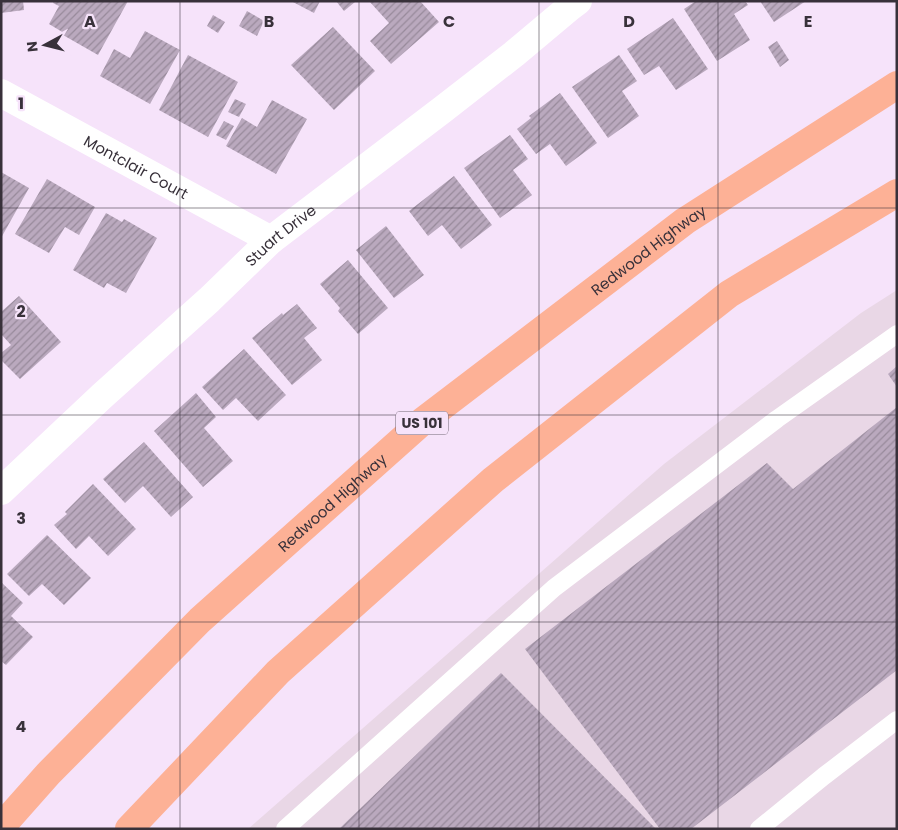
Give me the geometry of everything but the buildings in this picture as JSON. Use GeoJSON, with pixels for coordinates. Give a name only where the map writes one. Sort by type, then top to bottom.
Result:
{"type":"FeatureCollection","features":[{"type":"Feature","properties":{"kind":"highway","name":"Redwood Highway"},"geometry":{"type":"LineString","coordinates":[[1,827],[48,774],[200,620],[423,421],[686,221],[897,85]]}},
{"type":"Feature","properties":{"kind":"highway"},"geometry":{"type":"LineString","coordinates":[[129,829],[278,672],[493,480],[729,294],[897,193]]}},
{"type":"Feature","properties":{"kind":"street","name":"Stuart Drive"},"geometry":{"type":"LineString","coordinates":[[1,491],[102,396],[209,300],[271,240],[514,54],[569,3]]}},
{"type":"Feature","properties":{"kind":"street","name":"Montclair Court"},"geometry":{"type":"LineString","coordinates":[[1,93],[271,240]]}},
{"type":"Feature","properties":{"kind":"lane"},"geometry":{"type":"LineString","coordinates":[[285,829],[554,588],[777,419],[897,334]]}},
{"type":"Feature","properties":{"kind":"lane"},"geometry":{"type":"LineString","coordinates":[[758,829],[897,720]]}},
{"type":"Feature","properties":{"kind":"shaded area"},"geometry":{"type":"Polygon","coordinates":[[[897,290],[897,829],[248,829],[664,464],[861,313],[897,290]]]}}]}
